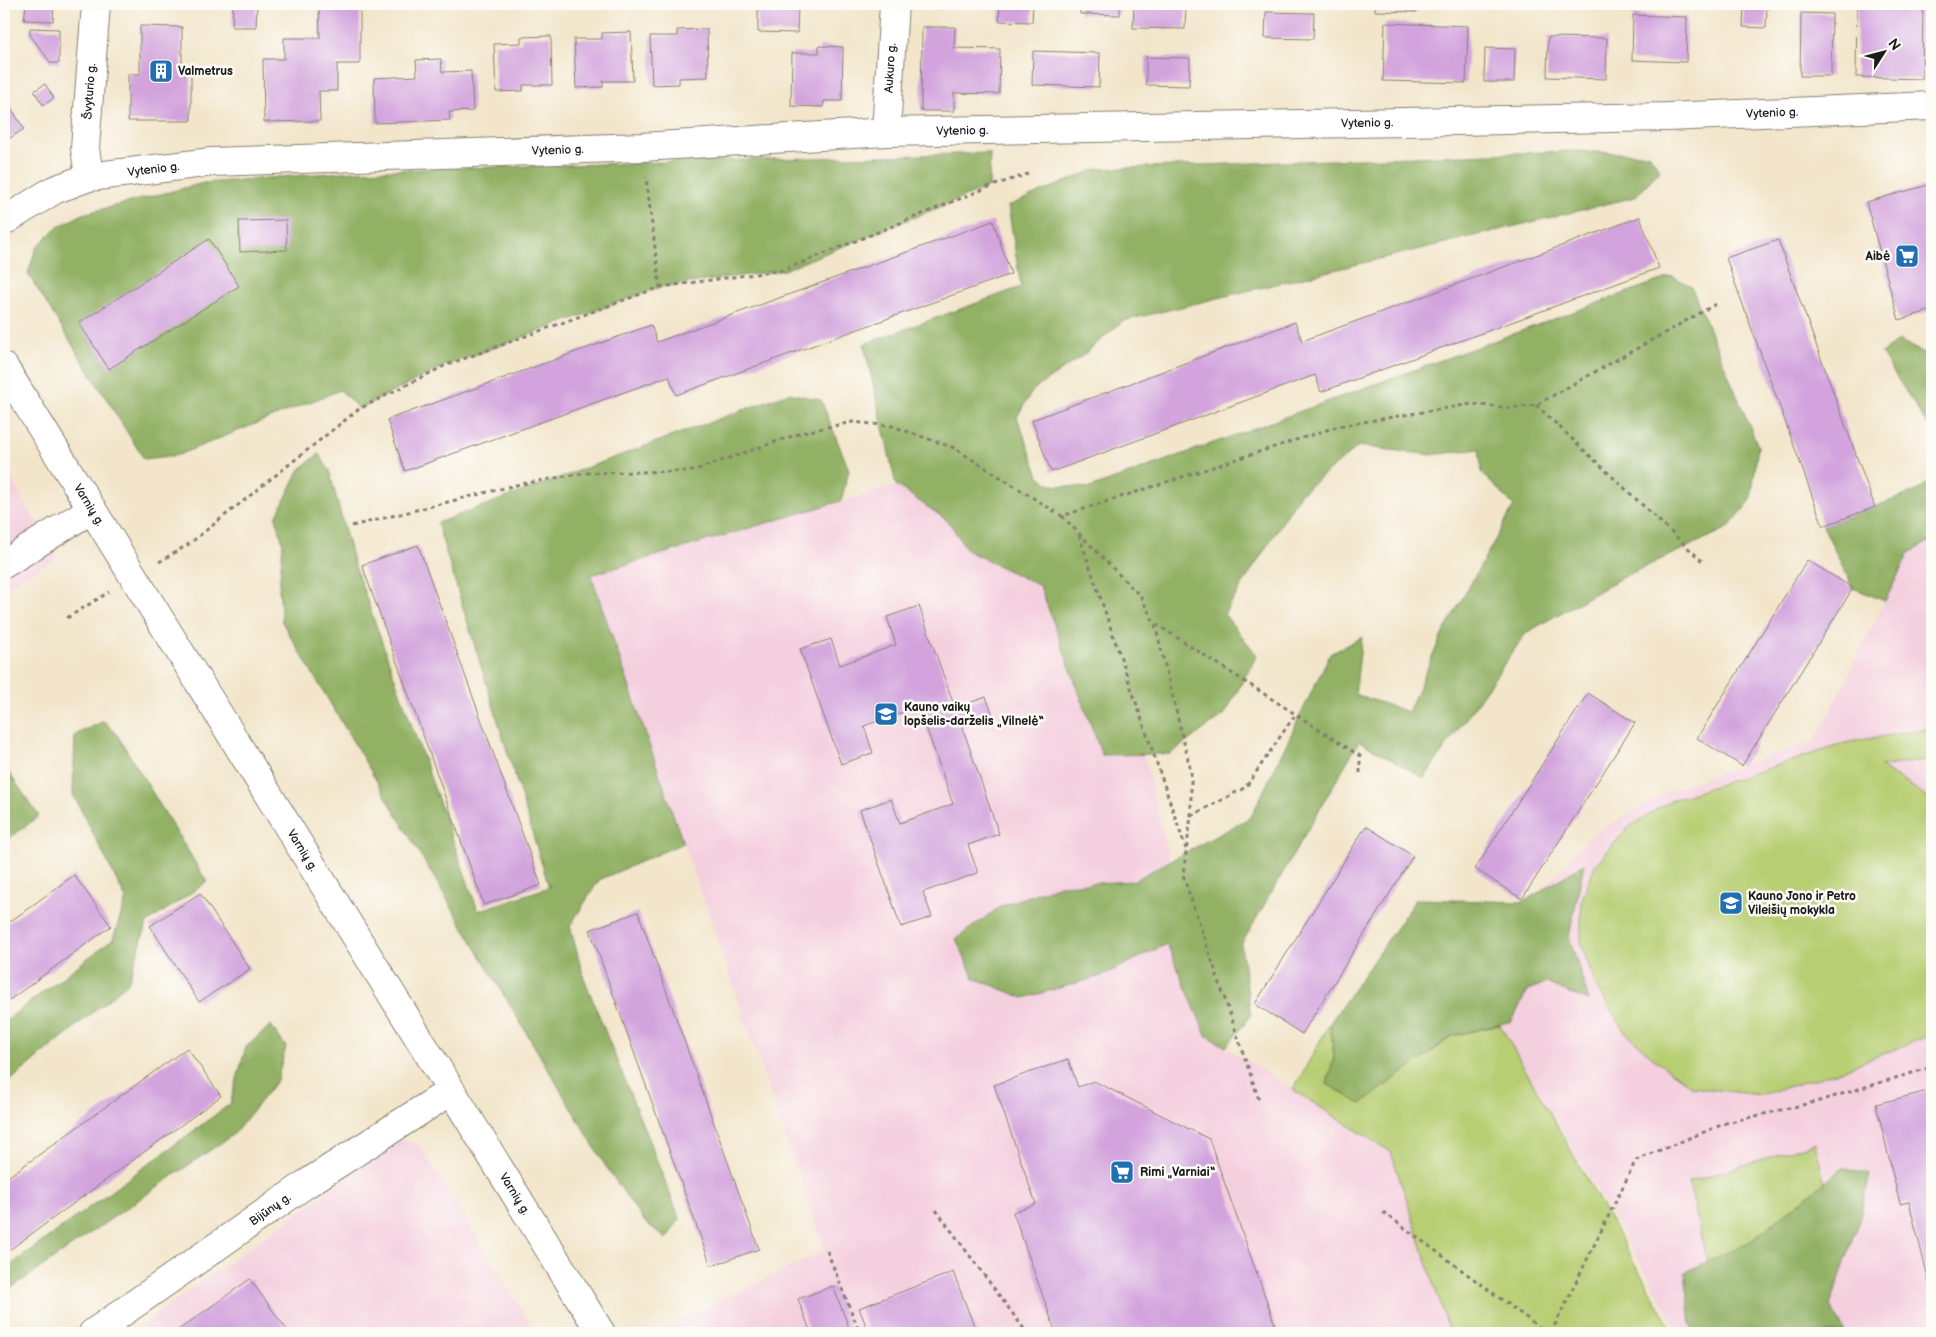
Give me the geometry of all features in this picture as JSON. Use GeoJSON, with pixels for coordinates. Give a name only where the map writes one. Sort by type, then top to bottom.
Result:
{"type":"FeatureCollection","features":[{"type":"Feature","properties":{"kind":"street","name":"Švyturio g."},"geometry":{"type":"LineString","coordinates":[[89,177],[85,148],[96,4]]}},
{"type":"Feature","properties":{"kind":"street","name":"Aukuro g."},"geometry":{"type":"LineString","coordinates":[[886,132],[894,4]]}},
{"type":"Feature","properties":{"kind":"street","name":"Vytenio g."},"geometry":{"type":"LineString","coordinates":[[4,221],[54,190],[89,177],[212,162],[642,146],[886,132],[1657,117],[1932,106]]}},
{"type":"Feature","properties":{"kind":"street","name":"Varnių g."},"geometry":{"type":"LineString","coordinates":[[4,367],[601,1333]]}},
{"type":"Feature","properties":{"kind":"street"},"geometry":{"type":"LineString","coordinates":[[4,564],[92,509]]}},
{"type":"Feature","properties":{"kind":"street","name":"Bijūnų g."},"geometry":{"type":"LineString","coordinates":[[93,1333],[306,1184],[451,1090]]}},
{"type":"Feature","properties":{"kind":"path"},"geometry":{"type":"LineString","coordinates":[[642,146],[660,287]]}},
{"type":"Feature","properties":{"kind":"path"},"geometry":{"type":"LineString","coordinates":[[189,544],[359,409],[444,366],[660,287],[784,270],[989,187],[1028,174]]}},
{"type":"Feature","properties":{"kind":"path"},"geometry":{"type":"LineString","coordinates":[[1062,516],[1339,426],[1471,404],[1511,408],[1536,405],[1716,304]]}},
{"type":"Feature","properties":{"kind":"path"},"geometry":{"type":"LineString","coordinates":[[1536,405],[1702,561]]}},
{"type":"Feature","properties":{"kind":"path"},"geometry":{"type":"LineString","coordinates":[[352,526],[516,485],[584,473],[692,471],[804,432],[853,422],[892,426],[954,448],[1062,516],[1141,597],[1155,624],[1191,772],[1191,816],[1183,875],[1260,1103]]}},
{"type":"Feature","properties":{"kind":"path"},"geometry":{"type":"LineString","coordinates":[[1079,534],[1187,849]]}},
{"type":"Feature","properties":{"kind":"path"},"geometry":{"type":"LineString","coordinates":[[1155,624],[1360,756],[1360,775]]}},
{"type":"Feature","properties":{"kind":"path"},"geometry":{"type":"LineString","coordinates":[[1191,816],[1246,787],[1295,715]]}},
{"type":"Feature","properties":{"kind":"path"},"geometry":{"type":"LineString","coordinates":[[1551,1333],[1636,1160],[1726,1123],[1819,1101],[1932,1067]]}},
{"type":"Feature","properties":{"kind":"path"},"geometry":{"type":"LineString","coordinates":[[936,1210],[1027,1333]]}},
{"type":"Feature","properties":{"kind":"path"},"geometry":{"type":"LineString","coordinates":[[1383,1212],[1547,1333]]}},
{"type":"Feature","properties":{"kind":"path"},"geometry":{"type":"LineString","coordinates":[[827,1250],[859,1331]]}},
{"type":"Feature","properties":{"kind":"shaded area"},"geometry":{"type":"Polygon","coordinates":[[[4,466],[57,558],[4,588],[4,466]]]}},
{"type":"Feature","properties":{"kind":"shaded area"},"geometry":{"type":"Polygon","coordinates":[[[915,480],[1102,584],[1174,878],[1226,1047],[1391,1152],[1450,1333],[668,1333],[665,1328],[683,1317],[825,1251],[591,575],[915,480]]]}},
{"type":"Feature","properties":{"kind":"shaded area","name":"Kauno Jono ir Petro Vileišių mokykla"},"geometry":{"type":"Polygon","coordinates":[[[1932,540],[1932,1333],[1679,1333],[1653,1285],[1468,971],[1592,835],[1673,789],[1815,741],[1909,553],[1932,540]]]}},
{"type":"Feature","properties":{"kind":"shaded area"},"geometry":{"type":"Polygon","coordinates":[[[400,1140],[419,1144],[536,1333],[130,1333],[400,1140]]]}},
{"type":"Feature","properties":{"kind":"green space"},"geometry":{"type":"Polygon","coordinates":[[[1570,151],[1649,154],[1660,170],[1635,197],[1123,321],[1082,356],[1033,390],[1017,417],[1039,476],[1051,485],[1090,488],[1672,276],[1691,286],[1758,446],[1751,500],[1728,528],[1621,578],[1526,633],[1424,778],[1359,741],[1241,945],[1251,1016],[1226,1047],[1206,1035],[1167,944],[1101,976],[1024,998],[974,978],[956,939],[1001,906],[1060,885],[1133,881],[1251,817],[1330,654],[1362,637],[1355,694],[1408,712],[1441,637],[1514,506],[1482,473],[1479,449],[1430,455],[1359,446],[1300,494],[1224,614],[1257,655],[1225,714],[1170,754],[1102,755],[1040,586],[968,551],[948,521],[896,485],[864,344],[1021,287],[1008,206],[1096,169],[1570,151]]]}},
{"type":"Feature","properties":{"kind":"green space"},"geometry":{"type":"Polygon","coordinates":[[[990,153],[989,187],[784,270],[660,287],[444,366],[359,409],[340,390],[178,455],[144,459],[28,274],[36,248],[56,228],[83,214],[204,183],[355,171],[990,153]]]}},
{"type":"Feature","properties":{"kind":"green space"},"geometry":{"type":"Polygon","coordinates":[[[1899,340],[1932,358],[1932,432],[1881,353],[1899,340]]]}},
{"type":"Feature","properties":{"kind":"green space"},"geometry":{"type":"Polygon","coordinates":[[[789,393],[821,400],[849,470],[841,501],[591,575],[683,843],[599,880],[570,926],[584,978],[680,1219],[666,1239],[643,1220],[605,1165],[282,622],[279,588],[283,544],[276,517],[300,469],[319,454],[329,470],[353,561],[478,911],[549,887],[437,523],[789,393]]]}},
{"type":"Feature","properties":{"kind":"green space"},"geometry":{"type":"Polygon","coordinates":[[[1932,478],[1932,540],[1909,553],[1885,601],[1853,588],[1823,526],[1919,490],[1932,478]]]}},
{"type":"Feature","properties":{"kind":"green space"},"geometry":{"type":"Polygon","coordinates":[[[104,721],[118,736],[207,882],[147,923],[128,983],[4,1086],[4,1022],[113,939],[126,899],[73,794],[75,735],[104,721]]]}},
{"type":"Feature","properties":{"kind":"green space"},"geometry":{"type":"Polygon","coordinates":[[[1932,728],[1932,759],[1880,767],[1913,787],[1932,802],[1932,1030],[1928,1036],[1835,1073],[1760,1095],[1693,1087],[1659,1063],[1626,1033],[1598,990],[1581,945],[1581,902],[1595,865],[1628,828],[1672,800],[1849,742],[1932,728]]]}},
{"type":"Feature","properties":{"kind":"green space"},"geometry":{"type":"Polygon","coordinates":[[[4,766],[39,816],[4,842],[4,766]]]}},
{"type":"Feature","properties":{"kind":"green space"},"geometry":{"type":"Polygon","coordinates":[[[1584,864],[1569,937],[1589,1001],[1546,983],[1528,990],[1512,1021],[1452,1036],[1361,1104],[1327,1084],[1334,1057],[1330,1023],[1416,899],[1523,902],[1584,864]]]}},
{"type":"Feature","properties":{"kind":"green space"},"geometry":{"type":"Polygon","coordinates":[[[1330,1023],[1334,1057],[1327,1084],[1422,1060],[1452,1036],[1500,1025],[1674,1333],[1450,1333],[1391,1152],[1293,1090],[1330,1023]]]}},
{"type":"Feature","properties":{"kind":"green space"},"geometry":{"type":"Polygon","coordinates":[[[271,1025],[286,1047],[277,1080],[235,1133],[4,1293],[4,1270],[230,1104],[246,1047],[271,1025]]]}},
{"type":"Feature","properties":{"kind":"green space"},"geometry":{"type":"Polygon","coordinates":[[[1815,1143],[1835,1226],[1724,1306],[1707,1262],[1689,1182],[1815,1143]]]}},
{"type":"Feature","properties":{"kind":"green space"},"geometry":{"type":"Polygon","coordinates":[[[1843,1168],[1870,1175],[1857,1228],[1830,1306],[1846,1333],[1697,1333],[1691,1324],[1685,1272],[1751,1241],[1843,1168]]]}},
{"type":"Feature","properties":{"kind":"building"},"geometry":{"type":"Polygon","coordinates":[[[26,4],[54,4],[53,21],[24,20],[26,4]]]}},
{"type":"Feature","properties":{"kind":"building"},"geometry":{"type":"Polygon","coordinates":[[[233,4],[257,4],[256,27],[232,27],[233,4]]]}},
{"type":"Feature","properties":{"kind":"building"},"geometry":{"type":"Polygon","coordinates":[[[319,4],[360,4],[360,64],[337,64],[337,91],[319,91],[320,121],[264,122],[263,59],[284,59],[284,38],[320,38],[319,4]]]}},
{"type":"Feature","properties":{"kind":"building"},"geometry":{"type":"Polygon","coordinates":[[[758,4],[798,4],[797,33],[758,32],[758,4]]]}},
{"type":"Feature","properties":{"kind":"building"},"geometry":{"type":"Polygon","coordinates":[[[909,4],[944,4],[944,9],[909,8],[909,4]]]}},
{"type":"Feature","properties":{"kind":"building"},"geometry":{"type":"Polygon","coordinates":[[[1000,4],[1033,4],[1032,22],[999,21],[1000,4]]]}},
{"type":"Feature","properties":{"kind":"building"},"geometry":{"type":"Polygon","coordinates":[[[1080,4],[1120,4],[1120,15],[1080,14],[1080,4]]]}},
{"type":"Feature","properties":{"kind":"building"},"geometry":{"type":"Polygon","coordinates":[[[1134,4],[1186,4],[1185,29],[1133,28],[1134,4]]]}},
{"type":"Feature","properties":{"kind":"building"},"geometry":{"type":"Polygon","coordinates":[[[1375,4],[1417,4],[1417,12],[1375,11],[1375,4]]]}},
{"type":"Feature","properties":{"kind":"building"},"geometry":{"type":"Polygon","coordinates":[[[1744,4],[1767,4],[1766,28],[1743,27],[1744,4]]]}},
{"type":"Feature","properties":{"kind":"building"},"geometry":{"type":"Polygon","coordinates":[[[1857,4],[1923,6],[1922,79],[1856,77],[1857,4]]]}},
{"type":"Feature","properties":{"kind":"building"},"geometry":{"type":"Polygon","coordinates":[[[1266,12],[1314,13],[1313,39],[1265,38],[1266,12]]]}},
{"type":"Feature","properties":{"kind":"building"},"geometry":{"type":"Polygon","coordinates":[[[1801,13],[1832,14],[1831,76],[1800,76],[1801,13]]]}},
{"type":"Feature","properties":{"kind":"building"},"geometry":{"type":"Polygon","coordinates":[[[1633,15],[1687,17],[1686,62],[1632,60],[1633,15]]]}},
{"type":"Feature","properties":{"kind":"building"},"geometry":{"type":"Polygon","coordinates":[[[1385,23],[1468,26],[1466,83],[1383,81],[1385,23]]]}},
{"type":"Feature","properties":{"kind":"building","name":"Valmetrus"},"geometry":{"type":"Polygon","coordinates":[[[140,26],[182,27],[182,74],[191,75],[191,121],[128,121],[128,74],[140,74],[140,26]]]}},
{"type":"Feature","properties":{"kind":"building"},"geometry":{"type":"Polygon","coordinates":[[[922,27],[955,27],[954,48],[1000,49],[999,94],[954,93],[954,111],[921,111],[922,27]]]}},
{"type":"Feature","properties":{"kind":"building"},"geometry":{"type":"Polygon","coordinates":[[[30,28],[59,29],[59,63],[51,63],[30,35],[30,28]]]}},
{"type":"Feature","properties":{"kind":"building"},"geometry":{"type":"Polygon","coordinates":[[[707,29],[708,77],[679,78],[679,84],[652,85],[650,36],[677,36],[677,30],[707,29]]]}},
{"type":"Feature","properties":{"kind":"building"},"geometry":{"type":"Polygon","coordinates":[[[631,32],[633,81],[603,81],[603,87],[576,88],[574,39],[602,39],[602,33],[631,32]]]}},
{"type":"Feature","properties":{"kind":"building"},"geometry":{"type":"Polygon","coordinates":[[[551,36],[552,85],[523,85],[523,91],[496,92],[494,44],[521,43],[521,37],[551,36]]]}},
{"type":"Feature","properties":{"kind":"building"},"geometry":{"type":"Polygon","coordinates":[[[1548,37],[1607,38],[1606,79],[1547,77],[1548,37]]]}},
{"type":"Feature","properties":{"kind":"building"},"geometry":{"type":"Polygon","coordinates":[[[819,46],[843,47],[842,101],[824,101],[823,107],[791,106],[792,53],[819,53],[819,46]]]}},
{"type":"Feature","properties":{"kind":"building"},"geometry":{"type":"Polygon","coordinates":[[[1485,48],[1515,49],[1514,82],[1484,82],[1485,48]]]}},
{"type":"Feature","properties":{"kind":"building"},"geometry":{"type":"Polygon","coordinates":[[[1033,51],[1100,53],[1099,87],[1032,85],[1033,51]]]}},
{"type":"Feature","properties":{"kind":"building"},"geometry":{"type":"Polygon","coordinates":[[[1146,57],[1190,58],[1189,86],[1146,85],[1146,57]]]}},
{"type":"Feature","properties":{"kind":"building"},"geometry":{"type":"Polygon","coordinates":[[[441,59],[442,72],[471,71],[473,111],[449,112],[450,120],[375,123],[374,78],[417,76],[416,60],[441,59]]]}},
{"type":"Feature","properties":{"kind":"building"},"geometry":{"type":"Polygon","coordinates":[[[45,84],[54,98],[43,105],[34,91],[45,84]]]}},
{"type":"Feature","properties":{"kind":"building"},"geometry":{"type":"Polygon","coordinates":[[[4,96],[24,129],[4,142],[4,96]]]}},
{"type":"Feature","properties":{"kind":"building","name":"Aibė"},"geometry":{"type":"Polygon","coordinates":[[[1932,184],[1932,310],[1899,320],[1866,202],[1932,184]]]}},
{"type":"Feature","properties":{"kind":"building"},"geometry":{"type":"Polygon","coordinates":[[[1640,217],[1659,268],[1321,392],[1315,375],[1051,472],[1032,420],[1295,322],[1302,341],[1640,217]]]}},
{"type":"Feature","properties":{"kind":"building"},"geometry":{"type":"Polygon","coordinates":[[[286,220],[287,250],[240,252],[239,221],[286,220]]]}},
{"type":"Feature","properties":{"kind":"building"},"geometry":{"type":"Polygon","coordinates":[[[993,221],[1011,274],[676,395],[669,376],[405,471],[387,420],[651,325],[657,342],[993,221]]]}},
{"type":"Feature","properties":{"kind":"building"},"geometry":{"type":"Polygon","coordinates":[[[209,239],[239,286],[109,369],[79,323],[209,239]]]}},
{"type":"Feature","properties":{"kind":"building"},"geometry":{"type":"Polygon","coordinates":[[[1778,240],[1875,507],[1823,526],[1726,258],[1778,240]]]}},
{"type":"Feature","properties":{"kind":"building"},"geometry":{"type":"Polygon","coordinates":[[[418,545],[541,885],[484,905],[362,565],[418,545]]]}},
{"type":"Feature","properties":{"kind":"building"},"geometry":{"type":"Polygon","coordinates":[[[1807,560],[1853,588],[1742,766],[1697,738],[1807,560]]]}},
{"type":"Feature","properties":{"kind":"building"},"geometry":{"type":"Polygon","coordinates":[[[919,606],[955,708],[986,697],[993,715],[962,726],[999,834],[968,845],[978,873],[923,892],[932,917],[901,927],[860,810],[891,799],[900,823],[953,804],[919,707],[864,726],[873,753],[841,764],[800,649],[831,639],[840,665],[896,645],[887,617],[919,606]]]}},
{"type":"Feature","properties":{"kind":"building"},"geometry":{"type":"Polygon","coordinates":[[[1588,693],[1635,723],[1522,899],[1475,869],[1588,693]]]}},
{"type":"Feature","properties":{"kind":"building"},"geometry":{"type":"Polygon","coordinates":[[[1366,826],[1413,856],[1302,1034],[1255,1004],[1366,826]]]}},
{"type":"Feature","properties":{"kind":"building"},"geometry":{"type":"Polygon","coordinates":[[[74,875],[111,926],[4,1004],[4,926],[74,875]]]}},
{"type":"Feature","properties":{"kind":"building"},"geometry":{"type":"Polygon","coordinates":[[[200,893],[250,969],[199,1002],[150,926],[200,893]]]}},
{"type":"Feature","properties":{"kind":"building"},"geometry":{"type":"Polygon","coordinates":[[[638,912],[759,1249],[711,1266],[590,930],[638,912]]]}},
{"type":"Feature","properties":{"kind":"building"},"geometry":{"type":"Polygon","coordinates":[[[187,1048],[221,1096],[4,1254],[4,1180],[187,1048]]]}},
{"type":"Feature","properties":{"kind":"building","name":"Rimi „Varniai“"},"geometry":{"type":"Polygon","coordinates":[[[1068,1059],[1078,1087],[1094,1081],[1209,1139],[1278,1333],[1056,1333],[1013,1212],[1036,1204],[994,1085],[1068,1059]]]}},
{"type":"Feature","properties":{"kind":"building"},"geometry":{"type":"Polygon","coordinates":[[[1932,1090],[1932,1294],[1909,1202],[1900,1204],[1876,1104],[1932,1090]]]}},
{"type":"Feature","properties":{"kind":"building"},"geometry":{"type":"Polygon","coordinates":[[[953,1272],[977,1333],[853,1333],[867,1328],[859,1308],[953,1272]]]}},
{"type":"Feature","properties":{"kind":"building"},"geometry":{"type":"Polygon","coordinates":[[[250,1279],[289,1333],[174,1333],[250,1279]]]}},
{"type":"Feature","properties":{"kind":"building"},"geometry":{"type":"Polygon","coordinates":[[[833,1286],[851,1333],[811,1333],[798,1299],[833,1286]]]}},
{"type":"Feature","properties":{"kind":"place","name":"Valmetrus"},"geometry":{"type":"Point","coordinates":[161,71]}},
{"type":"Feature","properties":{"kind":"place","name":"Aibė"},"geometry":{"type":"Point","coordinates":[1907,256]}},
{"type":"Feature","properties":{"kind":"place","name":"Kauno vaikų lopšelis-darželis „Vilnelė“"},"geometry":{"type":"Point","coordinates":[886,714]}},
{"type":"Feature","properties":{"kind":"place","name":"Kauno Jono ir Petro Vileišių mokykla"},"geometry":{"type":"Point","coordinates":[1731,903]}},
{"type":"Feature","properties":{"kind":"place","name":"Rimi „Varniai“"},"geometry":{"type":"Point","coordinates":[1122,1172]}}]}
